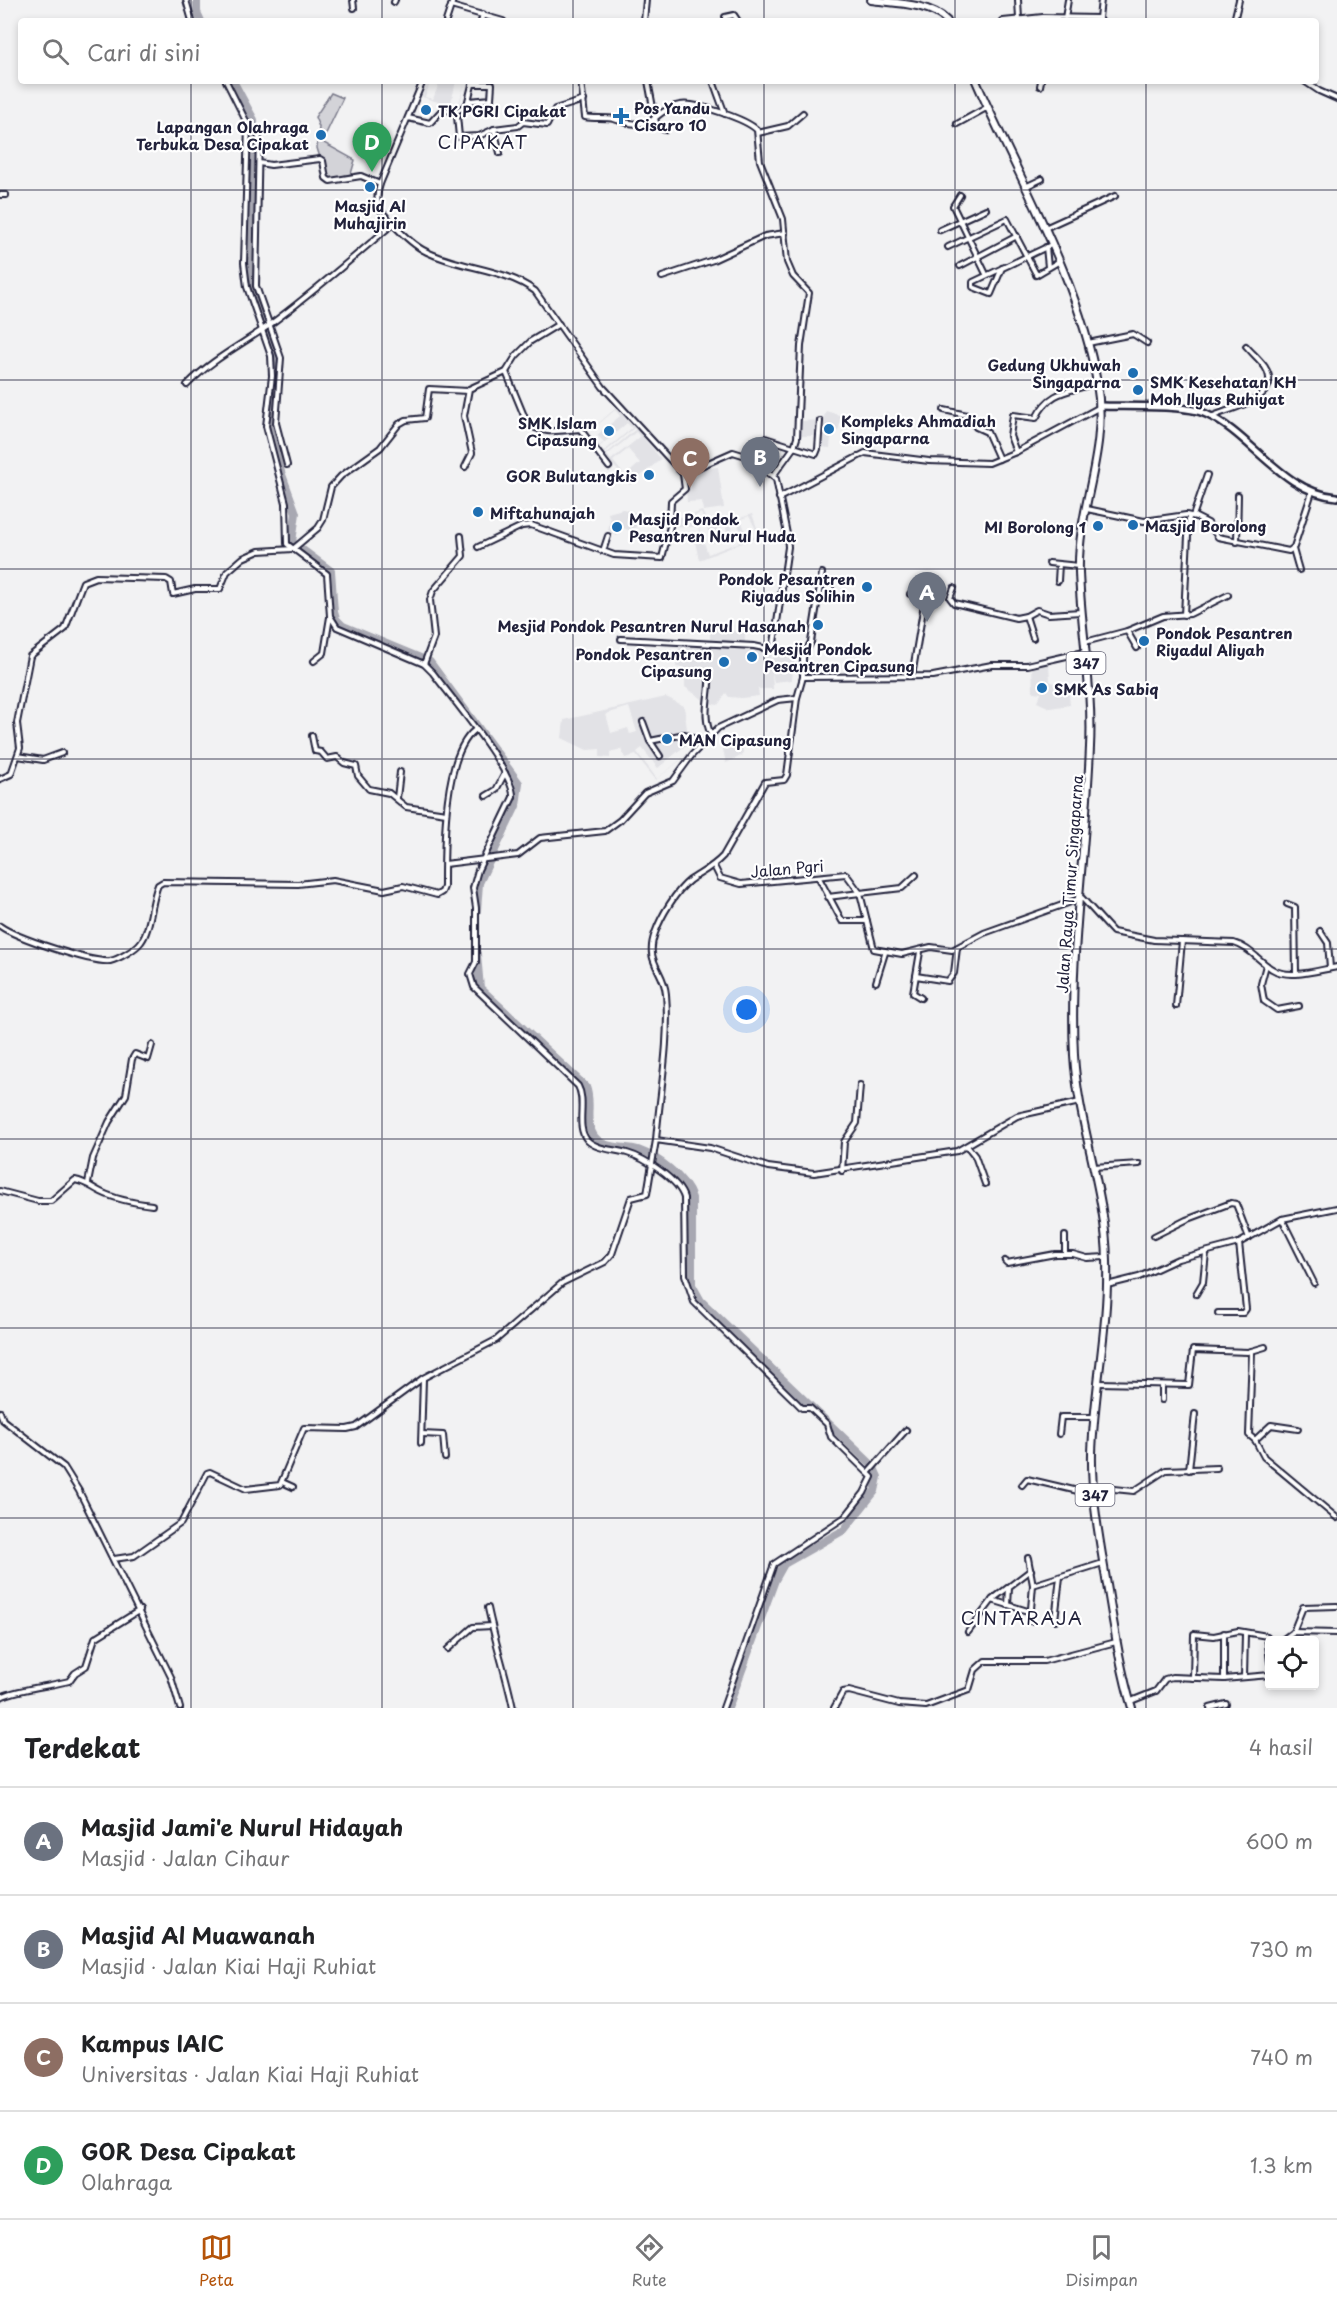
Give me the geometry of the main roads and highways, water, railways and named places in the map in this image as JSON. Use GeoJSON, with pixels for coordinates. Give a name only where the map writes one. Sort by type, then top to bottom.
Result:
{"type":"FeatureCollection","features":[{"type":"Feature","properties":{"kind":"main road"},"geometry":{"type":"LineString","coordinates":[[871,0],[924,9],[937,13],[943,18]]}},
{"type":"Feature","properties":{"kind":"main road","name":"Jalan Raya Timur Singaparna"},"geometry":{"type":"LineString","coordinates":[[977,84],[1044,229],[1048,246],[1058,262],[1087,343],[1100,406],[1100,441],[1079,566],[1083,642],[1089,692],[1090,745],[1078,898],[1072,1017],[1074,1062],[1107,1257],[1107,1282],[1095,1417],[1094,1487],[1117,1642],[1131,1705]]}},
{"type":"Feature","properties":{"kind":"main road"},"geometry":{"type":"LineString","coordinates":[[1100,406],[1199,412],[1211,417],[1291,480],[1312,492],[1337,497]]}},
{"type":"Feature","properties":{"kind":"waterway"},"geometry":{"type":"LineString","coordinates":[[197,0],[200,18]]}},
{"type":"Feature","properties":{"kind":"waterway"},"geometry":{"type":"LineString","coordinates":[[235,84],[254,120],[251,289],[277,360],[270,424],[280,469],[296,513],[292,542],[331,571],[336,619],[343,626],[430,662],[519,783],[516,806],[479,883],[477,911]]}},
{"type":"Feature","properties":{"kind":"waterway"},"geometry":{"type":"LineString","coordinates":[[477,954],[480,988],[586,1087],[589,1100],[588,1118],[594,1136],[603,1144],[638,1150],[654,1158],[677,1175],[688,1190],[692,1198],[692,1285],[701,1301],[873,1466],[878,1477],[875,1491],[844,1530],[784,1564],[775,1580],[728,1708]]}},
{"type":"Feature","properties":{"kind":"place","name":"TK PGRI Cipakat"},"geometry":{"type":"Point","coordinates":[426,110]}},
{"type":"Feature","properties":{"kind":"place","name":"Pos Yandu Cisaro 10"},"geometry":{"type":"Point","coordinates":[621,116]}},
{"type":"Feature","properties":{"kind":"place","name":"Lapangan Olahraga Terbuka Desa Cipakat"},"geometry":{"type":"Point","coordinates":[321,135]}},
{"type":"Feature","properties":{"kind":"place","name":"GOR Desa Cipakat"},"geometry":{"type":"Point","coordinates":[372,172]}},
{"type":"Feature","properties":{"kind":"place","name":"Masjid Al Muhajirin"},"geometry":{"type":"Point","coordinates":[370,187]}},
{"type":"Feature","properties":{"kind":"place","name":"Gedung Ukhuwah Singaparna"},"geometry":{"type":"Point","coordinates":[1133,373]}},
{"type":"Feature","properties":{"kind":"place","name":"SMK Kesehatan KH Moh Ilyas Ruhiyat"},"geometry":{"type":"Point","coordinates":[1138,390]}},
{"type":"Feature","properties":{"kind":"place","name":"Kompleks Ahmadiah Singaparna"},"geometry":{"type":"Point","coordinates":[829,429]}},
{"type":"Feature","properties":{"kind":"place","name":"SMK Islam Cipasung"},"geometry":{"type":"Point","coordinates":[609,431]}},
{"type":"Feature","properties":{"kind":"place","name":"GOR Bulutangkis"},"geometry":{"type":"Point","coordinates":[649,475]}},
{"type":"Feature","properties":{"kind":"place","name":"Masjid Al Muawanah"},"geometry":{"type":"Point","coordinates":[760,487]}},
{"type":"Feature","properties":{"kind":"place","name":"Kampus IAIC"},"geometry":{"type":"Point","coordinates":[690,488]}},
{"type":"Feature","properties":{"kind":"place","name":"Miftahunajah"},"geometry":{"type":"Point","coordinates":[478,512]}},
{"type":"Feature","properties":{"kind":"place","name":"Masjid Borolong"},"geometry":{"type":"Point","coordinates":[1133,525]}},
{"type":"Feature","properties":{"kind":"place","name":"MI Borolong 1"},"geometry":{"type":"Point","coordinates":[1098,526]}},
{"type":"Feature","properties":{"kind":"place","name":"Masjid Pondok Pesantren Nurul Huda"},"geometry":{"type":"Point","coordinates":[617,527]}},
{"type":"Feature","properties":{"kind":"place","name":"Pondok Pesantren Riyadus Solihin"},"geometry":{"type":"Point","coordinates":[867,587]}},
{"type":"Feature","properties":{"kind":"place","name":"Masjid Jami'e Nurul Hidayah"},"geometry":{"type":"Point","coordinates":[927,622]}},
{"type":"Feature","properties":{"kind":"place","name":"Mesjid Pondok Pesantren Nurul Hasanah"},"geometry":{"type":"Point","coordinates":[818,625]}},
{"type":"Feature","properties":{"kind":"place","name":"Pondok Pesantren Riyadul Aliyah"},"geometry":{"type":"Point","coordinates":[1144,641]}},
{"type":"Feature","properties":{"kind":"place","name":"Mesjid Pondok Pesantren Cipasung"},"geometry":{"type":"Point","coordinates":[752,657]}},
{"type":"Feature","properties":{"kind":"place","name":"Pondok Pesantren Cipasung"},"geometry":{"type":"Point","coordinates":[724,662]}},
{"type":"Feature","properties":{"kind":"place","name":"SMK As Sabiq"},"geometry":{"type":"Point","coordinates":[1042,688]}},
{"type":"Feature","properties":{"kind":"place","name":"MAN Cipasung"},"geometry":{"type":"Point","coordinates":[667,739]}},
{"type":"Feature","properties":{"kind":"district","name":"CIPAKAT"},"geometry":{"type":"Point","coordinates":[483,141]}},
{"type":"Feature","properties":{"kind":"district","name":"CINTARAJA"},"geometry":{"type":"Point","coordinates":[1022,1617]}}]}
